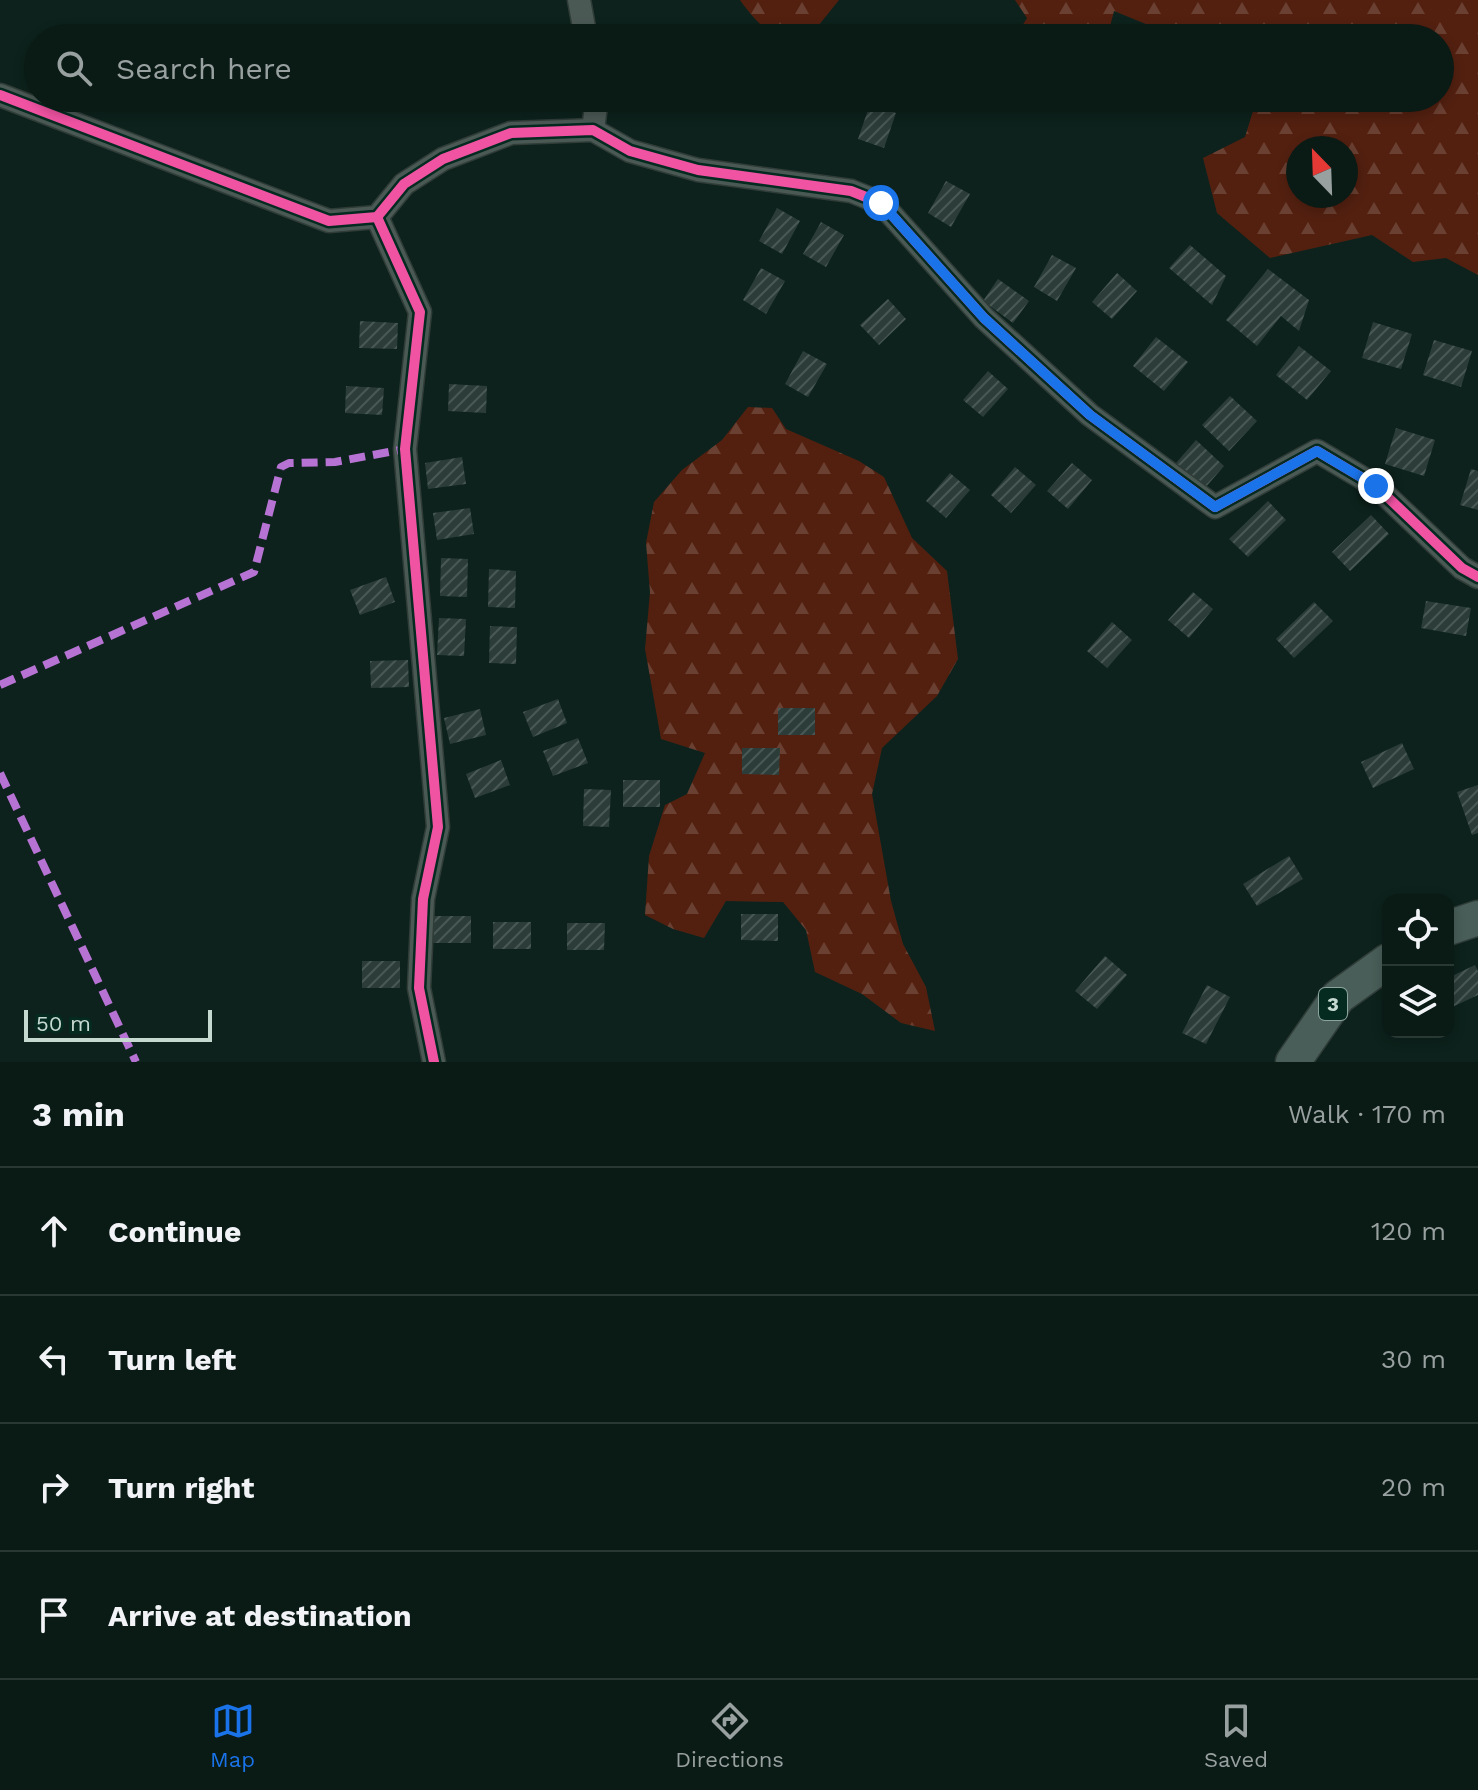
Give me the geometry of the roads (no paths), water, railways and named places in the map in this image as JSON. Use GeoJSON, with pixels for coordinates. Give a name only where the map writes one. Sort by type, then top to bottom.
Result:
{"type":"FeatureCollection","features":[{"type":"Feature","properties":{"kind":"main road"},"geometry":{"type":"LineString","coordinates":[[1454,926],[1478,918]]}},
{"type":"Feature","properties":{"kind":"main road","name":"3"},"geometry":{"type":"LineString","coordinates":[[1293,1062],[1338,997],[1382,965]]}},
{"type":"Feature","properties":{"kind":"street"},"geometry":{"type":"LineString","coordinates":[[579,0],[583,24]]}},
{"type":"Feature","properties":{"kind":"street"},"geometry":{"type":"LineString","coordinates":[[0,95],[24,104]]}},
{"type":"Feature","properties":{"kind":"street"},"geometry":{"type":"LineString","coordinates":[[44,112],[329,221],[377,217],[404,184],[443,159],[511,133],[593,130],[630,151],[698,170],[851,191],[881,203],[984,318],[1090,415],[1215,507],[1317,451],[1376,486],[1462,568],[1478,577]]}},
{"type":"Feature","properties":{"kind":"street"},"geometry":{"type":"LineString","coordinates":[[593,130],[595,112]]}},
{"type":"Feature","properties":{"kind":"street"},"geometry":{"type":"LineString","coordinates":[[377,217],[420,312],[405,449],[438,827],[423,899],[419,988],[434,1062]]}}]}
